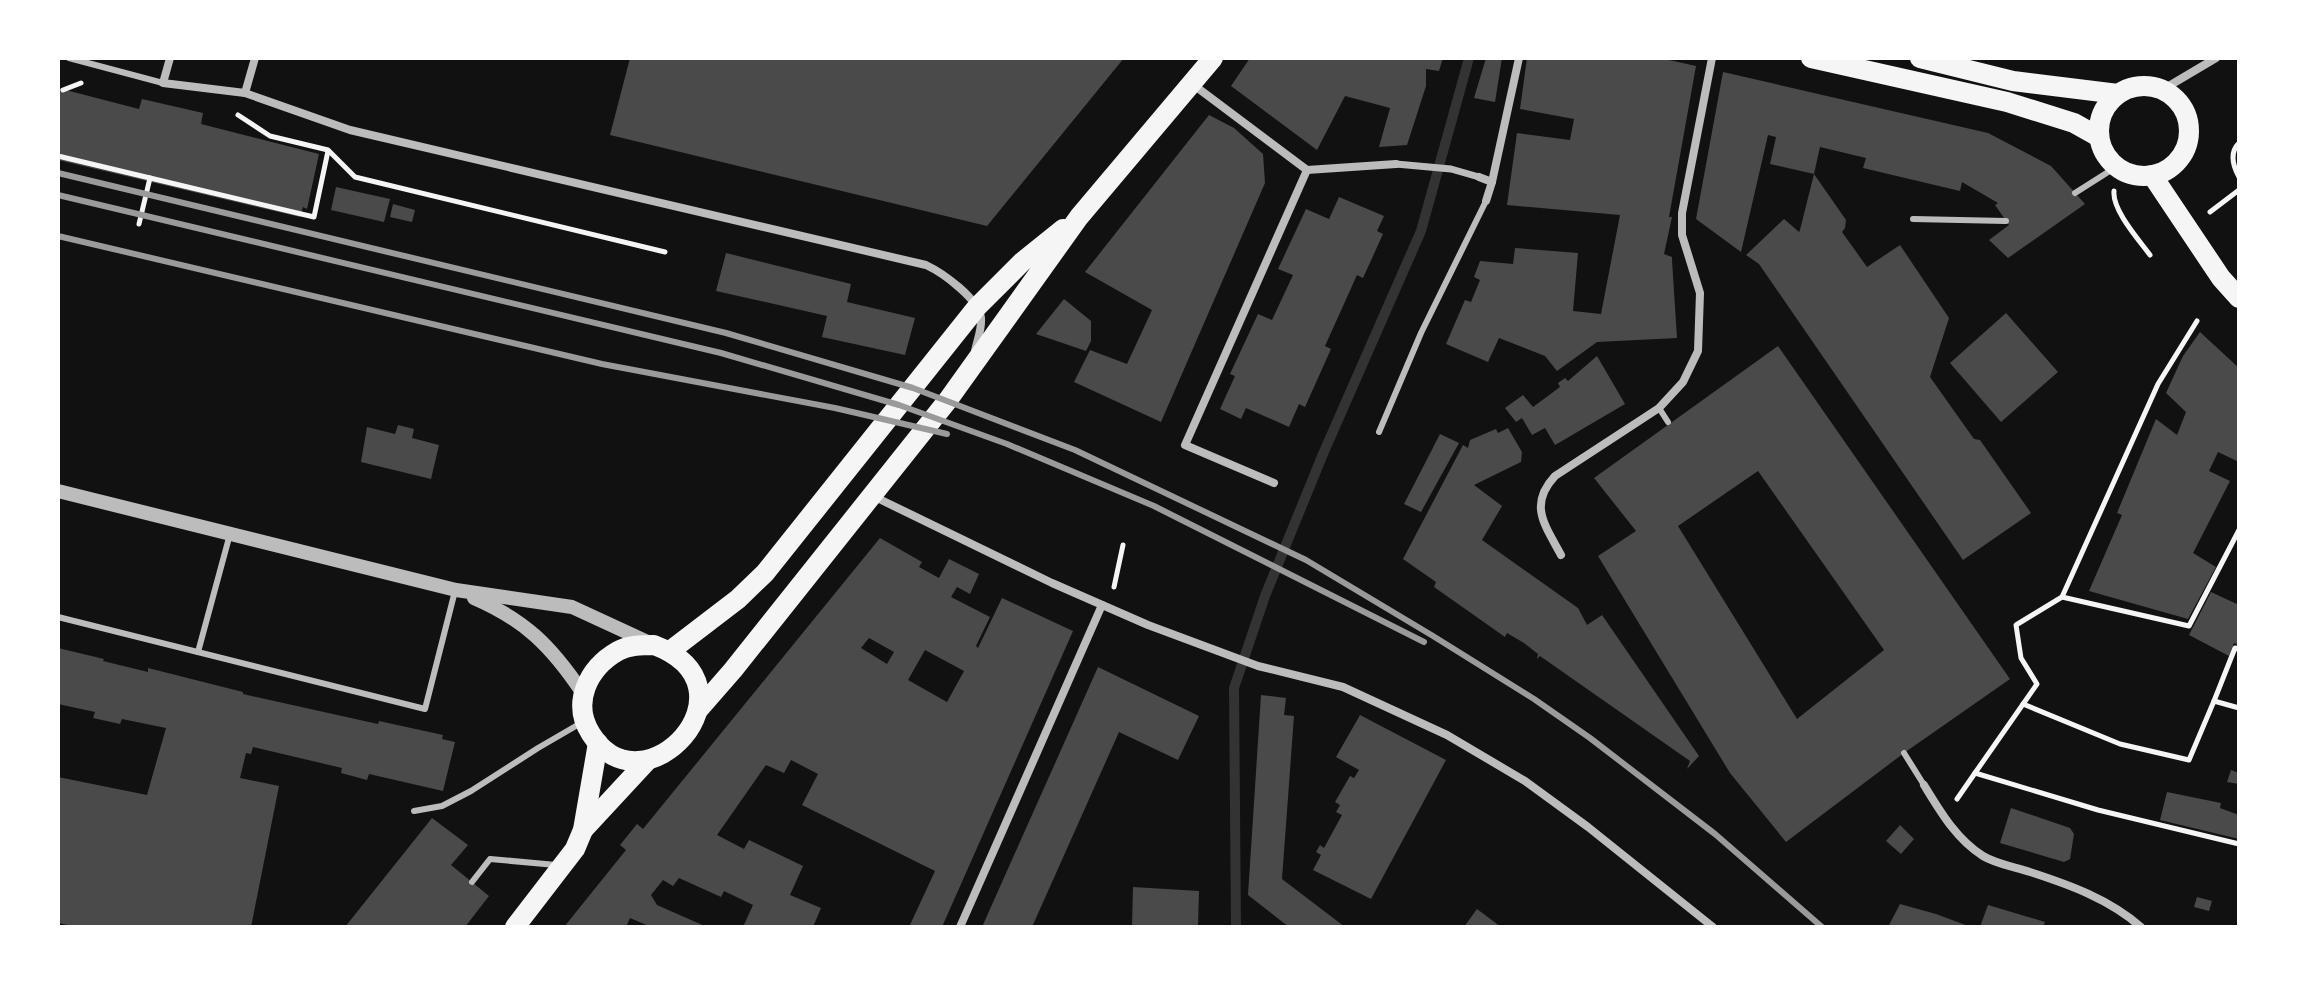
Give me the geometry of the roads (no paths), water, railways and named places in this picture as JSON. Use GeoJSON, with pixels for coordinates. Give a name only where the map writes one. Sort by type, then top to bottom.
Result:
{"type":"FeatureCollection","features":[{"type":"Feature","properties":{"kind":"main road"},"geometry":{"type":"LineString","coordinates":[[1191,82],[1204,58]]}},
{"type":"Feature","properties":{"kind":"main road"},"geometry":{"type":"LineString","coordinates":[[699,709],[971,369],[1079,217],[1213,58]]}},
{"type":"Feature","properties":{"kind":"main road"},"geometry":{"type":"LineString","coordinates":[[1811,58],[2007,102],[2074,123],[2099,137]]}},
{"type":"Feature","properties":{"kind":"main road"},"geometry":{"type":"LineString","coordinates":[[1920,58],[2013,81],[2118,94]]}},
{"type":"Feature","properties":{"kind":"main road"},"geometry":{"type":"LineString","coordinates":[[2139,86],[2162,90],[2176,99],[2185,113],[2189,128],[2187,144],[2179,159],[2167,170],[2152,175],[2133,175],[2116,167],[2105,153],[2099,137],[2100,120],[2106,106],[2118,94],[2139,86]]}},
{"type":"Feature","properties":{"kind":"main road"},"geometry":{"type":"LineString","coordinates":[[2152,175],[2187,230],[2239,298]]}},
{"type":"Feature","properties":{"kind":"main road"},"geometry":{"type":"LineString","coordinates":[[647,761],[612,755],[598,743],[584,721],[582,692],[605,660],[620,650],[662,648],[738,599],[765,573],[977,307],[1022,262],[1079,217]]}},
{"type":"Feature","properties":{"kind":"main road"},"geometry":{"type":"LineString","coordinates":[[515,927],[564,866],[583,830],[647,761],[684,738],[695,722],[699,709],[698,687],[692,673],[682,660],[662,648]]}},
{"type":"Feature","properties":{"kind":"main road"},"geometry":{"type":"LineString","coordinates":[[583,830],[598,743]]}},
{"type":"Feature","properties":{"kind":"street"},"geometry":{"type":"LineString","coordinates":[[170,58],[163,83],[245,93],[350,130],[926,265],[941,272],[977,307],[981,323],[971,369]]}},
{"type":"Feature","properties":{"kind":"street"},"geometry":{"type":"LineString","coordinates":[[245,93],[255,58]]}},
{"type":"Feature","properties":{"kind":"street"},"geometry":{"type":"LineString","coordinates":[[1486,201],[1519,58]]}},
{"type":"Feature","properties":{"kind":"street"},"geometry":{"type":"LineString","coordinates":[[1561,555],[1541,516],[1540,501],[1545,487],[1555,476],[1659,408],[1683,382],[1698,351],[1700,293],[1682,235],[1682,213],[1712,58]]}},
{"type":"Feature","properties":{"kind":"street"},"geometry":{"type":"LineString","coordinates":[[2162,90],[2216,58]]}},
{"type":"Feature","properties":{"kind":"street"},"geometry":{"type":"LineString","coordinates":[[1191,82],[1307,170],[1396,164],[1451,169],[1492,182]]}},
{"type":"Feature","properties":{"kind":"street"},"geometry":{"type":"LineString","coordinates":[[1274,483],[1185,445],[1307,170]]}},
{"type":"Feature","properties":{"kind":"street"},"geometry":{"type":"LineString","coordinates":[[58,491],[456,590],[572,607],[662,648]]}},
{"type":"Feature","properties":{"kind":"street"},"geometry":{"type":"LineString","coordinates":[[872,496],[1102,605],[1258,666],[1343,687],[1447,735],[1525,781],[1713,927]]}},
{"type":"Feature","properties":{"kind":"street"},"geometry":{"type":"LineString","coordinates":[[456,590],[505,611],[532,632],[554,651],[582,692]]}},
{"type":"Feature","properties":{"kind":"street"},"geometry":{"type":"LineString","coordinates":[[960,927],[1102,605]]}},
{"type":"Feature","properties":{"kind":"street"},"geometry":{"type":"LineString","coordinates":[[1924,785],[1964,841],[1985,858],[2089,893],[2122,911],[2141,927]]}},
{"type":"Feature","properties":{"kind":"lane"},"geometry":{"type":"LineString","coordinates":[[69,58],[163,83]]}},
{"type":"Feature","properties":{"kind":"lane"},"geometry":{"type":"LineString","coordinates":[[2075,193],[2116,167]]}},
{"type":"Feature","properties":{"kind":"lane"},"geometry":{"type":"LineString","coordinates":[[1379,432],[1421,333],[1486,201]]}},
{"type":"Feature","properties":{"kind":"lane"},"geometry":{"type":"LineString","coordinates":[[1913,219],[2006,221]]}},
{"type":"Feature","properties":{"kind":"lane"},"geometry":{"type":"LineString","coordinates":[[1659,408],[1668,422]]}},
{"type":"Feature","properties":{"kind":"lane"},"geometry":{"type":"LineString","coordinates":[[198,652],[230,534]]}},
{"type":"Feature","properties":{"kind":"lane"},"geometry":{"type":"LineString","coordinates":[[58,617],[425,709],[456,590]]}},
{"type":"Feature","properties":{"kind":"lane"},"geometry":{"type":"LineString","coordinates":[[414,811],[442,806],[471,791],[584,721]]}},
{"type":"Feature","properties":{"kind":"lane"},"geometry":{"type":"LineString","coordinates":[[1904,753],[1924,785]]}},
{"type":"Feature","properties":{"kind":"lane"},"geometry":{"type":"LineString","coordinates":[[472,882],[490,859],[564,866]]}},
{"type":"Feature","properties":{"kind":"waterway"},"geometry":{"type":"LineString","coordinates":[[1236,927],[1234,688],[1265,596],[1323,454],[1421,231],[1469,58]]}},
{"type":"Feature","properties":{"kind":"railway"},"geometry":{"type":"LineString","coordinates":[[58,173],[726,333],[913,388],[1075,450],[1306,560],[1534,699],[1715,834],[1822,927]]}},
{"type":"Feature","properties":{"kind":"railway"},"geometry":{"type":"LineString","coordinates":[[58,195],[721,353],[899,405],[1007,444],[1154,506],[1424,642]]}},
{"type":"Feature","properties":{"kind":"railway"},"geometry":{"type":"LineString","coordinates":[[58,236],[602,364],[835,408],[947,434]]}}]}
